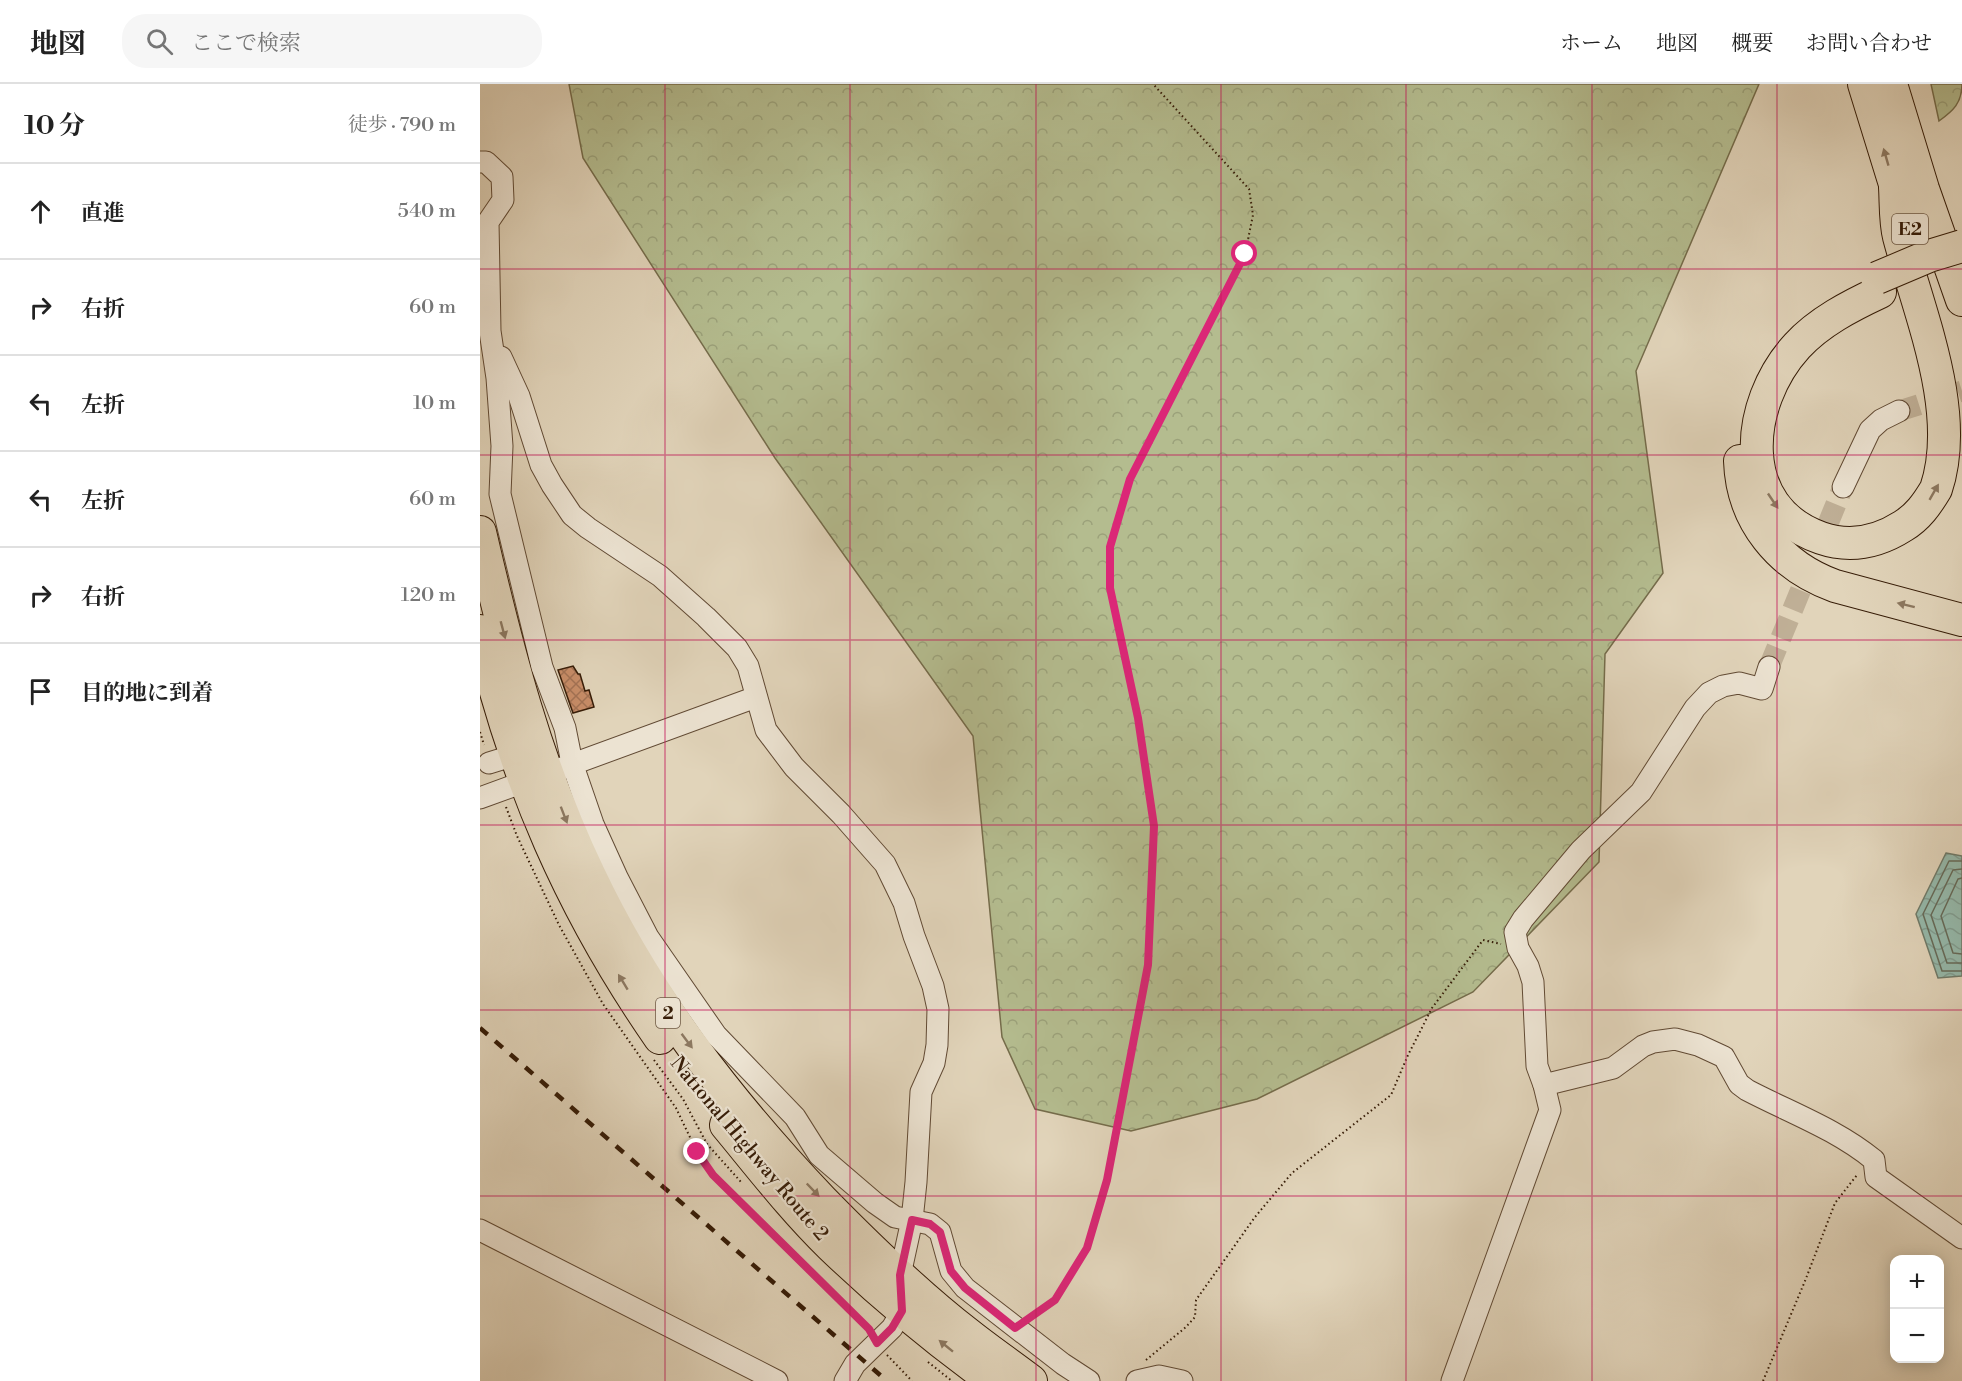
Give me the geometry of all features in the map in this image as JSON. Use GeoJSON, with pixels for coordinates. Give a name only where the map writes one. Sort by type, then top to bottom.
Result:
{"type":"FeatureCollection","features":[{"type":"Feature","properties":{"kind":"highway","name":"E2"},"geometry":{"type":"LineString","coordinates":[[1864,84],[1895,187],[1962,371]]}},
{"type":"Feature","properties":{"kind":"highway","name":"E2"},"geometry":{"type":"LineString","coordinates":[[1891,84],[1923,189],[1962,300]]}},
{"type":"Feature","properties":{"kind":"highway"},"geometry":{"type":"LineString","coordinates":[[1901,84],[1949,226],[1962,255]]}},
{"type":"Feature","properties":{"kind":"highway"},"geometry":{"type":"LineString","coordinates":[[1895,187],[1899,235],[1944,368],[1952,436],[1944,471],[1922,511],[1908,523],[1883,537],[1868,542],[1838,543],[1809,534],[1784,516],[1769,496],[1759,472],[1758,420],[1770,385],[1796,347],[1830,318],[1860,301],[1878,285],[1929,256],[1962,246]]}},
{"type":"Feature","properties":{"kind":"highway"},"geometry":{"type":"LineString","coordinates":[[1962,262],[1878,285],[1854,287],[1822,306],[1797,326],[1770,358],[1756,381],[1742,424],[1740,458],[1743,492],[1753,517],[1766,538],[1786,559],[1819,580],[1848,590],[1962,620]]}},
{"type":"Feature","properties":{"kind":"highway","name":"National Highway Route 2"},"geometry":{"type":"LineString","coordinates":[[480,532],[498,612],[529,720],[518,775],[589,874],[625,945],[681,1032],[757,1130],[848,1226],[967,1334],[1031,1381]]}},
{"type":"Feature","properties":{"kind":"highway","name":"National Highway Route 2"},"geometry":{"type":"LineString","coordinates":[[480,632],[487,686],[518,775],[587,923],[633,999],[700,1093],[775,1185],[830,1245],[902,1311],[949,1350],[993,1381]]}},
{"type":"Feature","properties":{"kind":"street"},"geometry":{"type":"LineString","coordinates":[[480,162],[486,162],[502,177],[503,200],[488,222],[490,331],[497,378],[502,446],[500,494],[542,667],[565,728]]}},
{"type":"Feature","properties":{"kind":"street"},"geometry":{"type":"LineString","coordinates":[[490,331],[519,396],[541,465],[572,515],[660,576],[706,616],[737,648],[748,666],[766,730],[794,767],[841,814],[885,864],[904,903],[933,986],[938,1009],[937,1045],[934,1063],[921,1092],[912,1220],[900,1275],[902,1311],[892,1328],[855,1364],[845,1381]]}},
{"type":"Feature","properties":{"kind":"street"},"geometry":{"type":"LineString","coordinates":[[1843,487],[1870,430],[1881,420],[1899,411]]}},
{"type":"Feature","properties":{"kind":"street"},"geometry":{"type":"LineString","coordinates":[[1452,1381],[1550,1110],[1537,1066],[1533,982],[1528,966],[1518,948],[1515,932],[1523,918],[1581,850],[1641,792],[1695,708],[1709,693],[1723,686],[1739,683],[1762,690],[1769,667]]}},
{"type":"Feature","properties":{"kind":"street"},"geometry":{"type":"LineString","coordinates":[[518,775],[756,698]]}},
{"type":"Feature","properties":{"kind":"street"},"geometry":{"type":"LineString","coordinates":[[529,720],[565,728]]}},
{"type":"Feature","properties":{"kind":"street"},"geometry":{"type":"LineString","coordinates":[[518,775],[565,728]]}},
{"type":"Feature","properties":{"kind":"street"},"geometry":{"type":"LineString","coordinates":[[518,775],[592,824],[648,937],[716,1035],[795,1117],[819,1155],[895,1217],[930,1224],[940,1232],[951,1271],[965,1288],[1063,1364],[1089,1381]]}},
{"type":"Feature","properties":{"kind":"street"},"geometry":{"type":"LineString","coordinates":[[1544,1085],[1614,1068],[1643,1046],[1663,1040],[1675,1039],[1698,1044],[1724,1057],[1739,1084],[1747,1090],[1836,1133],[1858,1147],[1874,1160],[1876,1177],[1962,1238]]}},
{"type":"Feature","properties":{"kind":"street"},"geometry":{"type":"LineString","coordinates":[[480,1230],[777,1381]]}},
{"type":"Feature","properties":{"kind":"street"},"geometry":{"type":"LineString","coordinates":[[1139,1381],[1160,1376],[1182,1381]]}},
{"type":"Feature","properties":{"kind":"path"},"geometry":{"type":"LineString","coordinates":[[1015,1328],[1055,1300],[1087,1248],[1107,1180],[1148,965],[1154,826],[1138,718],[1110,588],[1110,547],[1130,479],[1245,254],[1253,215],[1249,189],[1153,84]]}},
{"type":"Feature","properties":{"kind":"path"},"geometry":{"type":"LineString","coordinates":[[480,732],[518,775],[517,836],[559,926],[603,1004],[676,1108],[697,1152],[713,1175],[869,1329],[877,1343],[912,1381]]}},
{"type":"Feature","properties":{"kind":"path"},"geometry":{"type":"LineString","coordinates":[[1139,1381],[1146,1360],[1195,1317],[1196,1300],[1255,1217],[1292,1173],[1391,1095],[1432,1008],[1483,940],[1518,948]]}},
{"type":"Feature","properties":{"kind":"path"},"geometry":{"type":"LineString","coordinates":[[1763,1381],[1835,1203],[1858,1174],[1874,1160]]}},
{"type":"Feature","properties":{"kind":"green space"},"geometry":{"type":"Polygon","coordinates":[[[569,84],[1759,84],[1636,371],[1663,573],[1605,654],[1599,862],[1473,992],[1257,1099],[1131,1131],[1035,1109],[1002,1037],[973,736],[775,458],[583,158],[569,84]]]}},
{"type":"Feature","properties":{"kind":"green space"},"geometry":{"type":"Polygon","coordinates":[[[1931,84],[1962,84],[1962,91],[1956,106],[1939,121],[1931,84]]]}},
{"type":"Feature","properties":{"kind":"water"},"geometry":{"type":"Polygon","coordinates":[[[1946,853],[1962,856],[1962,976],[1938,978],[1916,914],[1946,853]]]}},
{"type":"Feature","properties":{"kind":"building"},"geometry":{"type":"Polygon","coordinates":[[[573,666],[580,674],[585,691],[589,690],[594,707],[573,713],[558,670],[573,666]]]}},
{"type":"Feature","properties":{"kind":"tunnel"},"geometry":{"type":"LineString","coordinates":[[1899,411],[1962,391]]}},
{"type":"Feature","properties":{"kind":"tunnel"},"geometry":{"type":"LineString","coordinates":[[1769,667],[1843,487]]}},
{"type":"Feature","properties":{"kind":"railway"},"geometry":{"type":"LineString","coordinates":[[480,1028],[887,1381]]}},
{"type":"Feature","properties":{"kind":"route"},"geometry":{"type":"LineString","coordinates":[[697,1152],[713,1175],[869,1329],[877,1343],[892,1328],[902,1311],[900,1275],[912,1220],[930,1224],[940,1232],[951,1271],[965,1288],[1015,1328],[1055,1300],[1087,1248],[1107,1180],[1148,965],[1154,826],[1138,718],[1110,588],[1110,547],[1130,479],[1245,254]]}}]}
